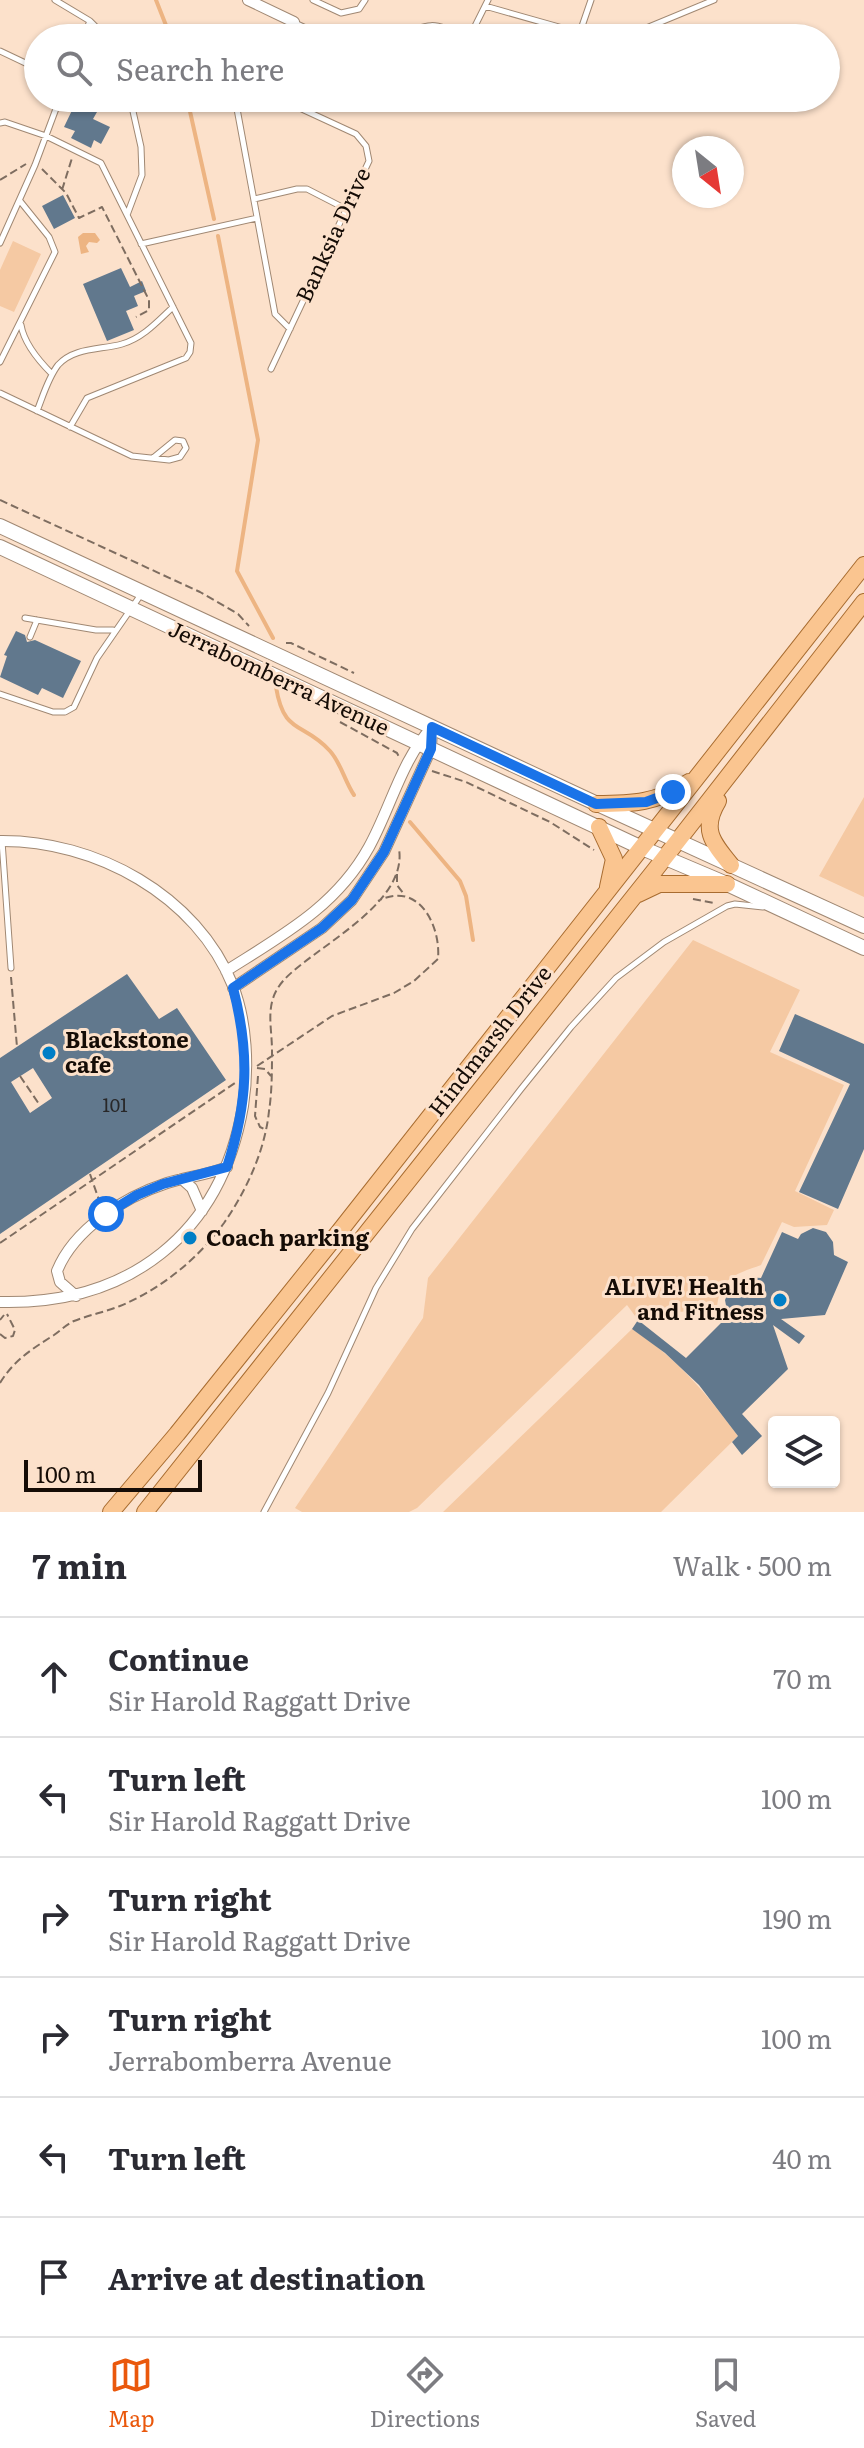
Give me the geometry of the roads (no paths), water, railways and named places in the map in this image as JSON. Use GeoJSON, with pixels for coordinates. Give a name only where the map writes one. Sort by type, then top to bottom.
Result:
{"type":"FeatureCollection","features":[{"type":"Feature","properties":{"kind":"main road","name":"Hindmarsh Drive"},"geometry":{"type":"LineString","coordinates":[[111,1512],[229,1370],[864,565]]}},
{"type":"Feature","properties":{"kind":"main road","name":"Hindmarsh Drive"},"geometry":{"type":"LineString","coordinates":[[145,1512],[665,858],[864,602]]}},
{"type":"Feature","properties":{"kind":"main road"},"geometry":{"type":"LineString","coordinates":[[731,865],[713,841],[709,829],[710,818],[757,739]]}},
{"type":"Feature","properties":{"kind":"main road"},"geometry":{"type":"LineString","coordinates":[[596,804],[635,804],[657,799],[673,792],[705,769]]}},
{"type":"Feature","properties":{"kind":"main road"},"geometry":{"type":"LineString","coordinates":[[599,827],[614,859],[606,893]]}},
{"type":"Feature","properties":{"kind":"main road"},"geometry":{"type":"LineString","coordinates":[[635,895],[659,884],[727,884]]}},
{"type":"Feature","properties":{"kind":"street"},"geometry":{"type":"LineString","coordinates":[[248,0],[294,22]]}},
{"type":"Feature","properties":{"kind":"street","name":"Jerrabomberra Avenue"},"geometry":{"type":"LineString","coordinates":[[0,526],[864,926]]}},
{"type":"Feature","properties":{"kind":"street","name":"Jerrabomberra Avenue"},"geometry":{"type":"LineString","coordinates":[[0,547],[642,848],[864,948]]}},
{"type":"Feature","properties":{"kind":"street"},"geometry":{"type":"LineString","coordinates":[[393,731],[401,712]]}},
{"type":"Feature","properties":{"kind":"street"},"geometry":{"type":"LineString","coordinates":[[233,988],[322,928],[352,900],[384,852],[432,727]]}},
{"type":"Feature","properties":{"kind":"street"},"geometry":{"type":"LineString","coordinates":[[226,971],[314,914],[341,889],[370,847],[425,746]]}},
{"type":"Feature","properties":{"kind":"street"},"geometry":{"type":"LineString","coordinates":[[0,1302],[49,1301],[76,1296],[116,1282],[158,1256],[202,1211],[227,1167],[240,1120],[246,1074],[243,1034],[233,988],[226,971],[186,917],[149,885],[96,858],[40,842],[1,840]]}},
{"type":"Feature","properties":{"kind":"street"},"geometry":{"type":"LineString","coordinates":[[76,1296],[60,1282],[57,1271],[63,1256],[106,1214],[137,1195],[227,1167]]}},
{"type":"Feature","properties":{"kind":"street"},"geometry":{"type":"LineString","coordinates":[[182,1179],[192,1188],[202,1211]]}},
{"type":"Feature","properties":{"kind":"lane"},"geometry":{"type":"LineString","coordinates":[[55,0],[93,24]]}},
{"type":"Feature","properties":{"kind":"lane"},"geometry":{"type":"LineString","coordinates":[[313,0],[341,13],[359,9],[365,0]]}},
{"type":"Feature","properties":{"kind":"lane"},"geometry":{"type":"LineString","coordinates":[[583,24],[591,0]]}},
{"type":"Feature","properties":{"kind":"lane"},"geometry":{"type":"LineString","coordinates":[[656,24],[714,0]]}},
{"type":"Feature","properties":{"kind":"lane"},"geometry":{"type":"LineString","coordinates":[[474,24],[487,3],[554,24]]}},
{"type":"Feature","properties":{"kind":"lane"},"geometry":{"type":"LineString","coordinates":[[294,22],[298,24]]}},
{"type":"Feature","properties":{"kind":"lane"},"geometry":{"type":"LineString","coordinates":[[0,51],[24,62]]}},
{"type":"Feature","properties":{"kind":"lane"},"geometry":{"type":"LineString","coordinates":[[0,243],[55,112]]}},
{"type":"Feature","properties":{"kind":"lane"},"geometry":{"type":"LineString","coordinates":[[127,215],[142,175],[141,147],[133,112]]}},
{"type":"Feature","properties":{"kind":"lane","name":"Banksia Drive"},"geometry":{"type":"LineString","coordinates":[[238,112],[275,314],[290,329]]}},
{"type":"Feature","properties":{"kind":"lane","name":"Banksia Drive"},"geometry":{"type":"LineString","coordinates":[[271,369],[369,161],[366,146],[356,134],[308,112]]}},
{"type":"Feature","properties":{"kind":"lane"},"geometry":{"type":"LineString","coordinates":[[2,121],[46,136],[101,163],[191,343],[186,358],[87,398],[70,427]]}},
{"type":"Feature","properties":{"kind":"lane"},"geometry":{"type":"LineString","coordinates":[[254,199],[307,189],[346,209]]}},
{"type":"Feature","properties":{"kind":"lane"},"geometry":{"type":"LineString","coordinates":[[0,362],[55,252],[49,237],[20,201]]}},
{"type":"Feature","properties":{"kind":"lane"},"geometry":{"type":"LineString","coordinates":[[141,244],[257,218]]}},
{"type":"Feature","properties":{"kind":"lane"},"geometry":{"type":"LineString","coordinates":[[37,411],[52,374],[61,362],[93,347],[125,343],[147,331],[173,307]]}},
{"type":"Feature","properties":{"kind":"lane"},"geometry":{"type":"LineString","coordinates":[[21,325],[22,334],[52,374]]}},
{"type":"Feature","properties":{"kind":"lane"},"geometry":{"type":"LineString","coordinates":[[0,393],[132,456],[169,460],[180,457],[186,448],[183,441],[175,440],[153,458]]}},
{"type":"Feature","properties":{"kind":"lane"},"geometry":{"type":"LineString","coordinates":[[0,694],[53,712],[65,712],[74,707],[114,630],[142,592]]}},
{"type":"Feature","properties":{"kind":"lane"},"geometry":{"type":"LineString","coordinates":[[25,618],[96,630],[114,630]]}},
{"type":"Feature","properties":{"kind":"lane"},"geometry":{"type":"LineString","coordinates":[[30,637],[37,620]]}},
{"type":"Feature","properties":{"kind":"lane"},"geometry":{"type":"LineString","coordinates":[[1,840],[11,968]]}},
{"type":"Feature","properties":{"kind":"lane"},"geometry":{"type":"LineString","coordinates":[[264,1512],[328,1393],[376,1288],[412,1229],[546,1058],[616,978],[664,942],[727,906],[735,904],[780,909]]}},
{"type":"Feature","properties":{"kind":"waterway"},"geometry":{"type":"LineString","coordinates":[[156,0],[165,24]]}},
{"type":"Feature","properties":{"kind":"waterway"},"geometry":{"type":"LineString","coordinates":[[190,112],[214,219]]}},
{"type":"Feature","properties":{"kind":"waterway"},"geometry":{"type":"LineString","coordinates":[[218,236],[258,440],[237,571],[273,638]]}},
{"type":"Feature","properties":{"kind":"waterway"},"geometry":{"type":"LineString","coordinates":[[276,687],[289,721],[330,751],[354,795]]}},
{"type":"Feature","properties":{"kind":"waterway"},"geometry":{"type":"LineString","coordinates":[[410,822],[460,881],[466,896],[473,940]]}},
{"type":"Feature","properties":{"kind":"place","name":"Blackstone cafe"},"geometry":{"type":"Point","coordinates":[49,1053]}},
{"type":"Feature","properties":{"kind":"place","name":"Coach parking"},"geometry":{"type":"Point","coordinates":[190,1238]}},
{"type":"Feature","properties":{"kind":"place","name":"ALIVE! Health and Fitness"},"geometry":{"type":"Point","coordinates":[780,1300]}}]}
